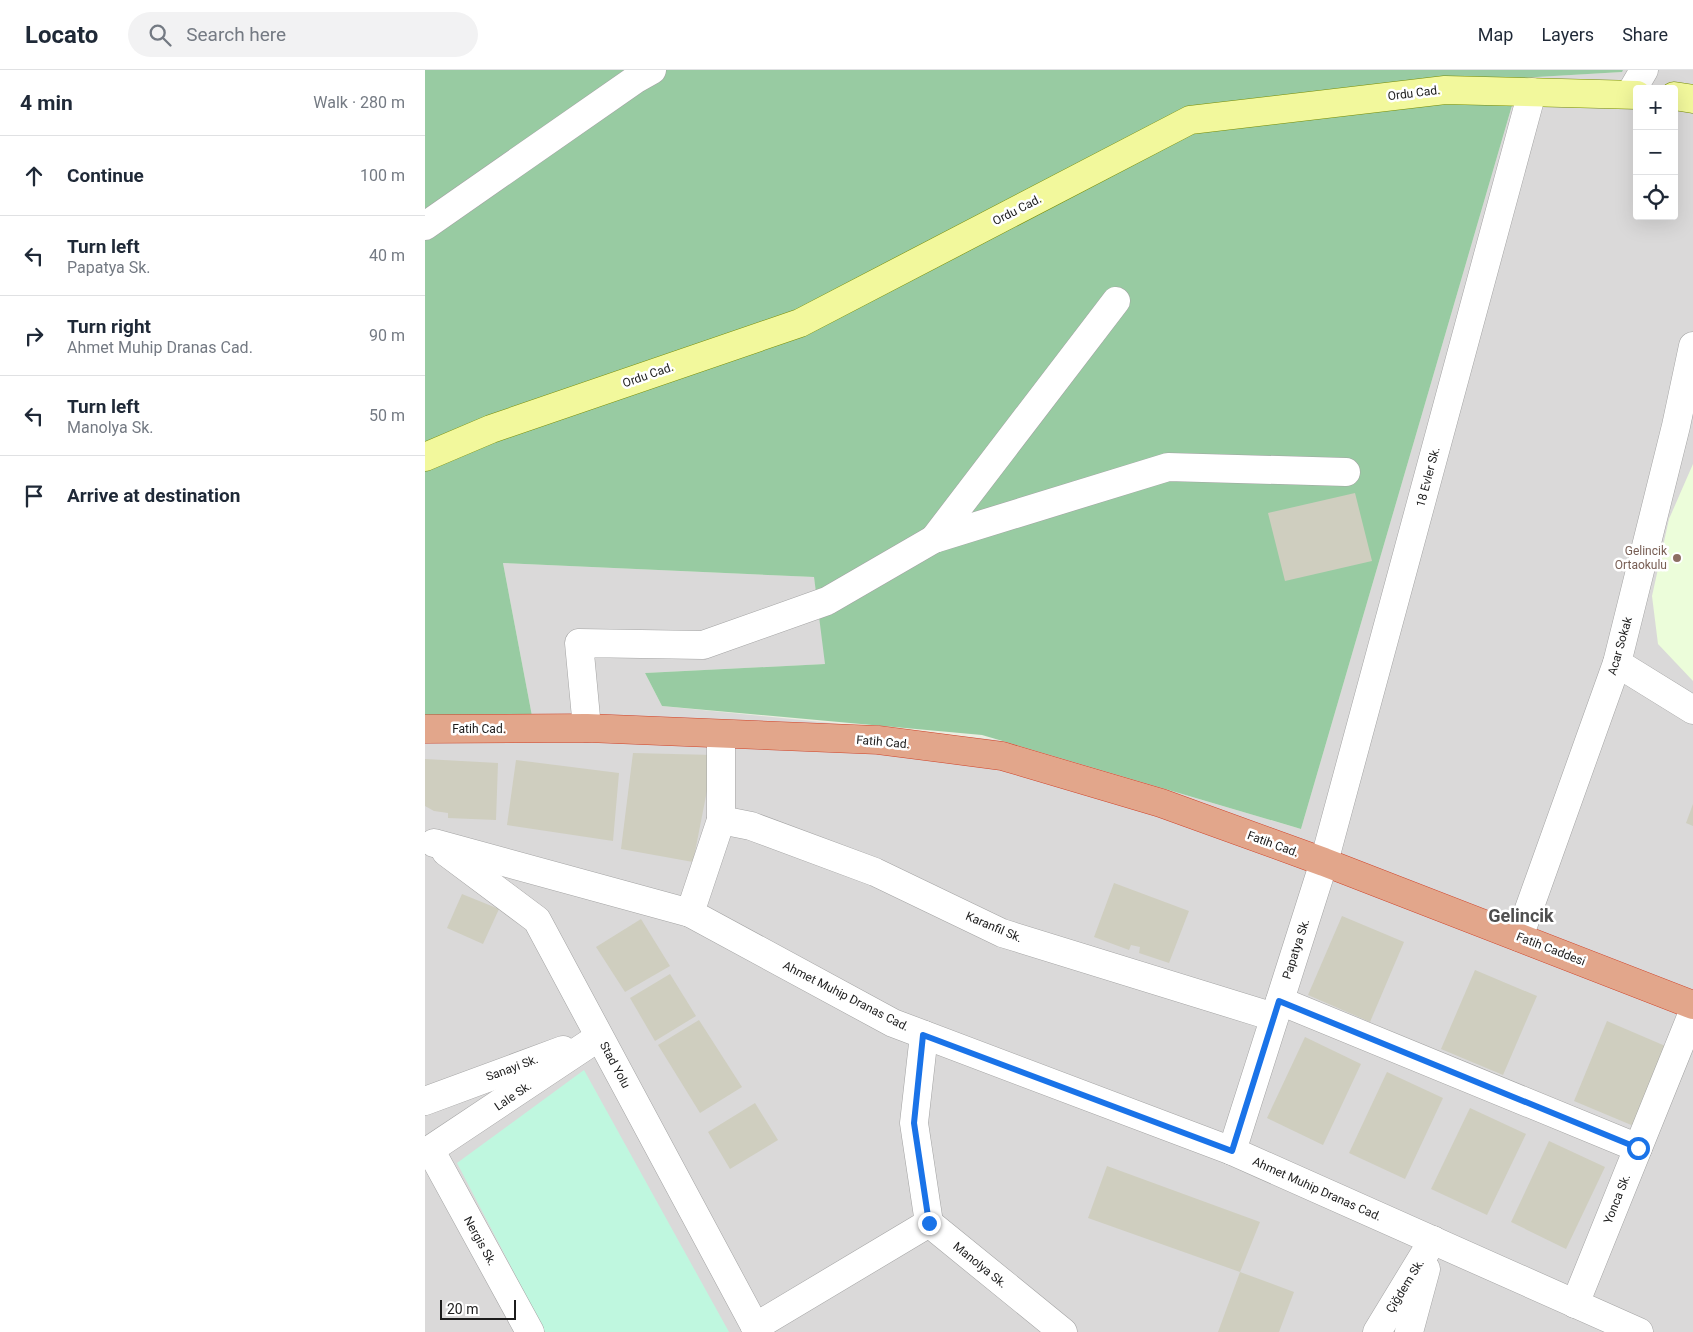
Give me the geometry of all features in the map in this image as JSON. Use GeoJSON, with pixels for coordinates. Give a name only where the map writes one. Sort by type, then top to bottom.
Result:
{"type":"FeatureCollection","features":[{"type":"Feature","properties":{"kind":"highway","name":"Fatih Cad."},"geometry":{"type":"LineString","coordinates":[[425,729],[587,728],[878,740],[1002,756],[1161,804],[1324,862]]}},
{"type":"Feature","properties":{"kind":"highway","name":"Fatih Caddesi"},"geometry":{"type":"LineString","coordinates":[[1324,862],[1693,1005]]}},
{"type":"Feature","properties":{"kind":"main road","name":"Ordu Cad."},"geometry":{"type":"LineString","coordinates":[[425,457],[491,429],[799,323],[1190,120],[1445,90],[1633,95]]}},
{"type":"Feature","properties":{"kind":"main road"},"geometry":{"type":"LineString","coordinates":[[1678,97],[1693,99]]}},
{"type":"Feature","properties":{"kind":"street"},"geometry":{"type":"LineString","coordinates":[[425,226],[652,70]]}},
{"type":"Feature","properties":{"kind":"street"},"geometry":{"type":"LineString","coordinates":[[1637,85],[1644,70]]}},
{"type":"Feature","properties":{"kind":"street","name":"18 Evler Sk."},"geometry":{"type":"LineString","coordinates":[[1324,862],[1532,92]]}},
{"type":"Feature","properties":{"kind":"street"},"geometry":{"type":"LineString","coordinates":[[935,539],[1116,301]]}},
{"type":"Feature","properties":{"kind":"street","name":"Acar Sokak"},"geometry":{"type":"LineString","coordinates":[[1519,937],[1617,664],[1692,358]]}},
{"type":"Feature","properties":{"kind":"street"},"geometry":{"type":"LineString","coordinates":[[587,728],[579,643],[703,645],[827,601],[935,539],[1168,467],[1346,472]]}},
{"type":"Feature","properties":{"kind":"street"},"geometry":{"type":"LineString","coordinates":[[1617,664],[1693,710]]}},
{"type":"Feature","properties":{"kind":"street"},"geometry":{"type":"LineString","coordinates":[[690,913],[721,820],[721,734]]}},
{"type":"Feature","properties":{"kind":"street","name":"Karanfil Sk."},"geometry":{"type":"LineString","coordinates":[[721,820],[751,826],[875,872],[1002,933],[1277,1009],[1638,1148]]}},
{"type":"Feature","properties":{"kind":"street","name":"Ahmet Muhip Dranas Cad."},"geometry":{"type":"LineString","coordinates":[[429,841],[690,913],[893,1023],[1232,1151],[1639,1332]]}},
{"type":"Feature","properties":{"kind":"street","name":"Stad Yolu"},"geometry":{"type":"LineString","coordinates":[[429,841],[537,920],[757,1330]]}},
{"type":"Feature","properties":{"kind":"street","name":"Papatya Sk."},"geometry":{"type":"LineString","coordinates":[[1232,1151],[1324,862]]}},
{"type":"Feature","properties":{"kind":"street","name":"Yonca Sk."},"geometry":{"type":"LineString","coordinates":[[1575,1304],[1693,1012]]}},
{"type":"Feature","properties":{"kind":"street"},"geometry":{"type":"LineString","coordinates":[[757,1330],[929,1223],[914,1123],[923,1035]]}},
{"type":"Feature","properties":{"kind":"street","name":"Sanayi Sk."},"geometry":{"type":"LineString","coordinates":[[425,1101],[599,1037]]}},
{"type":"Feature","properties":{"kind":"street","name":"Lale Sk."},"geometry":{"type":"LineString","coordinates":[[428,1152],[599,1037]]}},
{"type":"Feature","properties":{"kind":"street","name":"Nergis Sk."},"geometry":{"type":"LineString","coordinates":[[428,1152],[530,1332]]}},
{"type":"Feature","properties":{"kind":"street","name":"Manolya Sk."},"geometry":{"type":"LineString","coordinates":[[929,1223],[1063,1332]]}},
{"type":"Feature","properties":{"kind":"street"},"geometry":{"type":"LineString","coordinates":[[1409,1332],[1433,1240]]}},
{"type":"Feature","properties":{"kind":"street","name":"Çiğdem Sk."},"geometry":{"type":"LineString","coordinates":[[1377,1332],[1433,1240]]}},
{"type":"Feature","properties":{"kind":"shaded area"},"geometry":{"type":"Polygon","coordinates":[[[425,70],[1623,70],[1622,72],[1520,78],[1301,829],[982,735],[662,706],[645,673],[825,664],[814,577],[503,563],[532,716],[425,721],[425,70]]]}},
{"type":"Feature","properties":{"kind":"shaded area"},"geometry":{"type":"Polygon","coordinates":[[[1623,70],[1693,70],[1693,1332],[425,1332],[425,721],[532,716],[503,563],[814,577],[826,664],[645,673],[662,706],[998,740],[1301,829],[1520,78],[1621,72],[1623,70]]]}},
{"type":"Feature","properties":{"kind":"shaded area","name":"Gelincik Ortaokulu"},"geometry":{"type":"Polygon","coordinates":[[[1693,464],[1693,681],[1658,644],[1652,596],[1669,519],[1693,464]]]}},
{"type":"Feature","properties":{"kind":"shaded area"},"geometry":{"type":"Polygon","coordinates":[[[584,1070],[729,1332],[545,1332],[457,1163],[584,1070]]]}},
{"type":"Feature","properties":{"kind":"building"},"geometry":{"type":"Polygon","coordinates":[[[1355,493],[1372,561],[1285,581],[1268,513],[1355,493]]]}},
{"type":"Feature","properties":{"kind":"building"},"geometry":{"type":"Polygon","coordinates":[[[633,753],[714,755],[693,862],[621,849],[633,753]]]}},
{"type":"Feature","properties":{"kind":"building"},"geometry":{"type":"Polygon","coordinates":[[[425,759],[498,763],[496,820],[448,818],[448,813],[434,811],[425,806],[425,759]]]}},
{"type":"Feature","properties":{"kind":"building"},"geometry":{"type":"Polygon","coordinates":[[[516,760],[619,773],[613,841],[507,825],[516,760]]]}},
{"type":"Feature","properties":{"kind":"building"},"geometry":{"type":"Polygon","coordinates":[[[1693,804],[1693,826],[1686,823],[1693,804]]]}},
{"type":"Feature","properties":{"kind":"building"},"geometry":{"type":"Polygon","coordinates":[[[1114,883],[1189,911],[1169,963],[1139,953],[1140,947],[1131,945],[1129,950],[1094,937],[1114,883]]]}},
{"type":"Feature","properties":{"kind":"building"},"geometry":{"type":"Polygon","coordinates":[[[462,894],[499,909],[483,944],[447,928],[462,894]]]}},
{"type":"Feature","properties":{"kind":"building"},"geometry":{"type":"Polygon","coordinates":[[[1342,916],[1404,942],[1370,1022],[1308,995],[1342,916]]]}},
{"type":"Feature","properties":{"kind":"building"},"geometry":{"type":"Polygon","coordinates":[[[641,919],[670,966],[625,992],[596,947],[641,919]]]}},
{"type":"Feature","properties":{"kind":"building"},"geometry":{"type":"Polygon","coordinates":[[[1475,970],[1537,996],[1503,1075],[1441,1049],[1475,970]]]}},
{"type":"Feature","properties":{"kind":"building"},"geometry":{"type":"Polygon","coordinates":[[[670,974],[696,1016],[655,1041],[630,998],[670,974]]]}},
{"type":"Feature","properties":{"kind":"building"},"geometry":{"type":"Polygon","coordinates":[[[699,1020],[742,1087],[700,1113],[658,1045],[699,1020]]]}},
{"type":"Feature","properties":{"kind":"building"},"geometry":{"type":"Polygon","coordinates":[[[1607,1021],[1670,1048],[1636,1127],[1574,1101],[1607,1021]]]}},
{"type":"Feature","properties":{"kind":"building"},"geometry":{"type":"Polygon","coordinates":[[[1305,1037],[1361,1064],[1323,1145],[1267,1118],[1305,1037]]]}},
{"type":"Feature","properties":{"kind":"building"},"geometry":{"type":"Polygon","coordinates":[[[1387,1072],[1443,1098],[1405,1179],[1349,1153],[1387,1072]]]}},
{"type":"Feature","properties":{"kind":"building"},"geometry":{"type":"Polygon","coordinates":[[[755,1103],[778,1140],[730,1169],[708,1132],[755,1103]]]}},
{"type":"Feature","properties":{"kind":"building"},"geometry":{"type":"Polygon","coordinates":[[[1470,1108],[1526,1134],[1487,1215],[1431,1189],[1470,1108]]]}},
{"type":"Feature","properties":{"kind":"building"},"geometry":{"type":"Polygon","coordinates":[[[1549,1141],[1605,1167],[1566,1249],[1511,1222],[1549,1141]]]}},
{"type":"Feature","properties":{"kind":"building"},"geometry":{"type":"Polygon","coordinates":[[[1107,1166],[1260,1222],[1240,1272],[1088,1218],[1107,1166]]]}},
{"type":"Feature","properties":{"kind":"building"},"geometry":{"type":"Polygon","coordinates":[[[1240,1272],[1294,1292],[1279,1332],[1218,1332],[1240,1272]]]}},
{"type":"Feature","properties":{"kind":"place","name":"Gelincik Ortaokulu"},"geometry":{"type":"Point","coordinates":[1677,558]}},
{"type":"Feature","properties":{"kind":"district","name":"Gelincik"},"geometry":{"type":"Point","coordinates":[1521,916]}},
{"type":"Feature","properties":{"kind":"route"},"geometry":{"type":"LineString","coordinates":[[929,1223],[914,1123],[923,1035],[1232,1151],[1279,1001],[1638,1148]]}}]}
